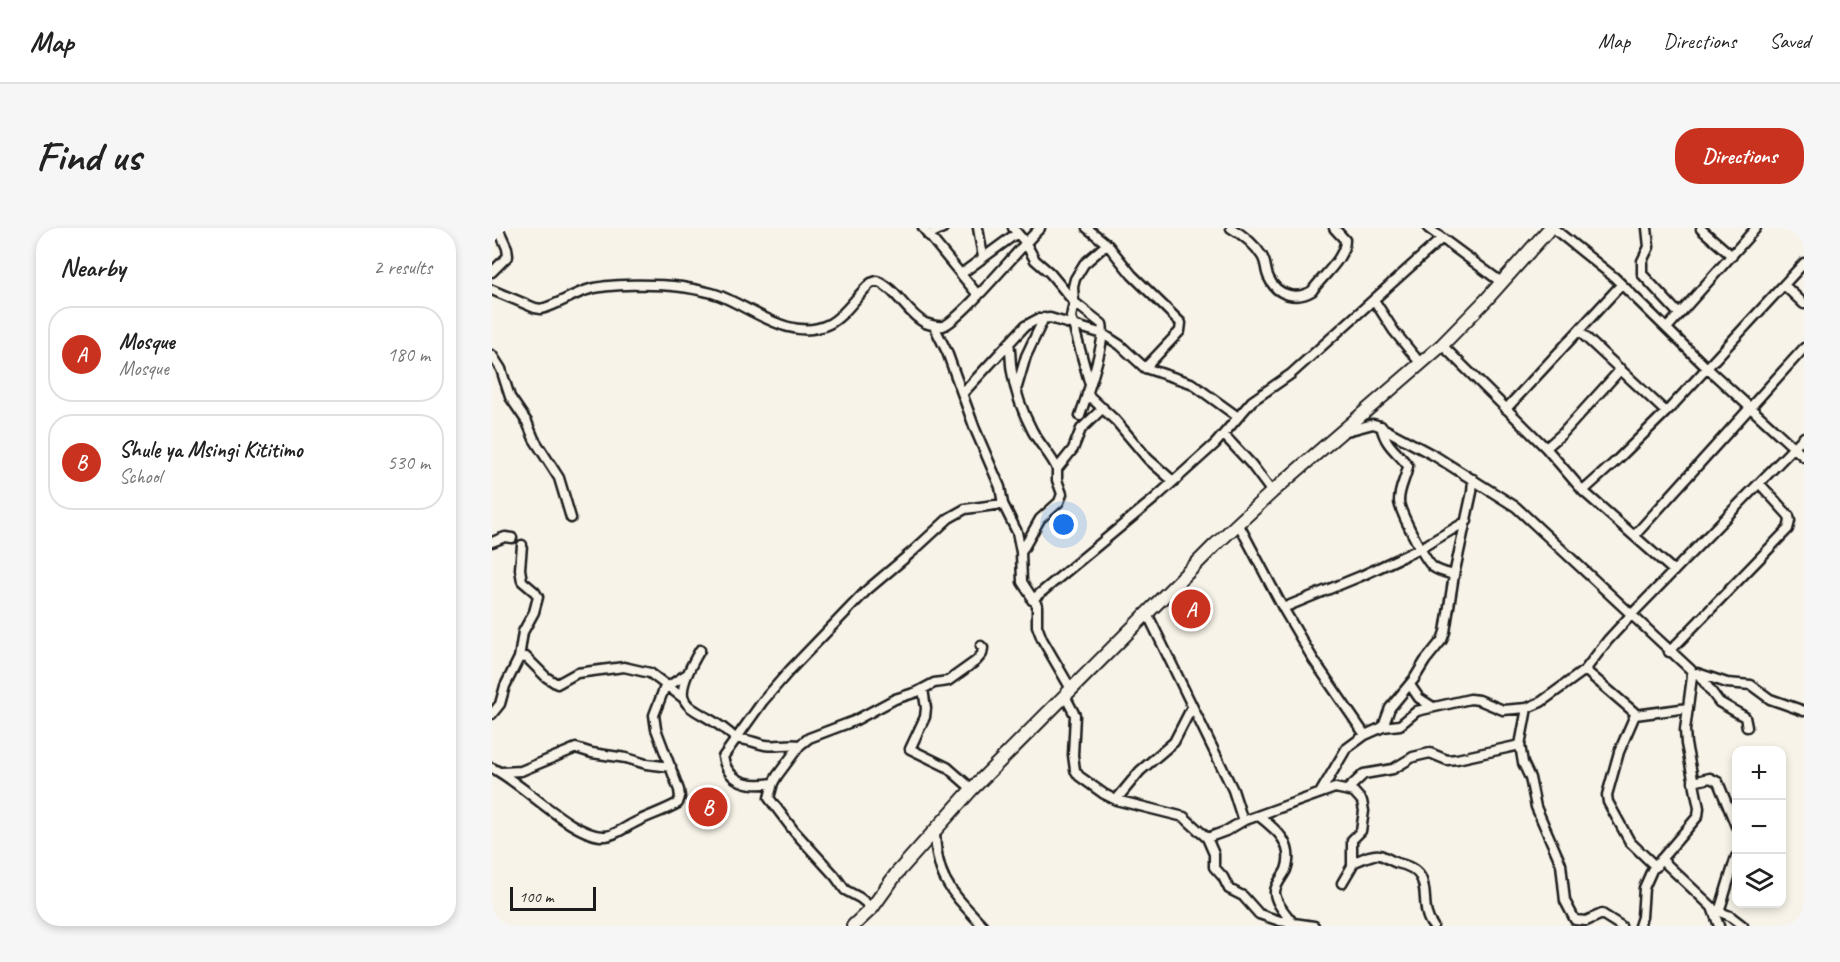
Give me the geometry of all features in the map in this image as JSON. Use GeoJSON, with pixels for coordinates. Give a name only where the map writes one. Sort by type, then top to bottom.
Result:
{"type":"FeatureCollection","features":[{"type":"Feature","properties":{"kind":"highway"},"geometry":{"type":"LineString","coordinates":[[853,926],[872,908],[897,873],[972,789],[1068,692],[1238,523],[1442,345],[1551,228]]}},
{"type":"Feature","properties":{"kind":"street"},"geometry":{"type":"LineString","coordinates":[[492,272],[508,256],[498,228]]}},
{"type":"Feature","properties":{"kind":"street"},"geometry":{"type":"LineString","coordinates":[[943,228],[926,231],[978,295]]}},
{"type":"Feature","properties":{"kind":"street"},"geometry":{"type":"LineString","coordinates":[[978,228],[983,257]]}},
{"type":"Feature","properties":{"kind":"street"},"geometry":{"type":"LineString","coordinates":[[492,290],[541,309],[580,292],[602,286],[685,288],[718,295],[771,321],[796,328],[810,329],[829,324],[836,319],[865,288],[877,281],[890,290],[916,317],[934,326],[942,326],[950,322],[978,295],[1040,228]]}},
{"type":"Feature","properties":{"kind":"street"},"geometry":{"type":"LineString","coordinates":[[1087,228],[1107,244],[1132,275],[1181,323],[1180,331],[1145,368]]}},
{"type":"Feature","properties":{"kind":"street"},"geometry":{"type":"LineString","coordinates":[[1231,228],[1242,235],[1264,258],[1268,276],[1275,286],[1287,295],[1293,296],[1312,291],[1344,249],[1345,240],[1334,228]]}},
{"type":"Feature","properties":{"kind":"street"},"geometry":{"type":"LineString","coordinates":[[1428,228],[1501,282]]}},
{"type":"Feature","properties":{"kind":"street"},"geometry":{"type":"LineString","coordinates":[[1551,228],[1622,285],[1707,368],[1804,457]]}},
{"type":"Feature","properties":{"kind":"street"},"geometry":{"type":"LineString","coordinates":[[1647,228],[1649,246],[1642,261],[1642,274],[1679,314]]}},
{"type":"Feature","properties":{"kind":"street"},"geometry":{"type":"LineString","coordinates":[[1667,328],[1756,228]]}},
{"type":"Feature","properties":{"kind":"street"},"geometry":{"type":"LineString","coordinates":[[1701,229],[1732,256]]}},
{"type":"Feature","properties":{"kind":"street"},"geometry":{"type":"LineString","coordinates":[[961,274],[1015,230],[1035,260],[1050,273],[1073,305],[1102,324],[1103,334],[1080,416]]}},
{"type":"Feature","properties":{"kind":"street"},"geometry":{"type":"LineString","coordinates":[[1032,600],[1109,538],[1224,435],[1252,401],[1292,374],[1441,239]]}},
{"type":"Feature","properties":{"kind":"street"},"geometry":{"type":"LineString","coordinates":[[1107,244],[1079,271],[1075,279],[1073,325],[1088,389],[1148,459],[1173,481]]}},
{"type":"Feature","properties":{"kind":"street"},"geometry":{"type":"LineString","coordinates":[[1583,491],[1666,412],[1804,263]]}},
{"type":"Feature","properties":{"kind":"street"},"geometry":{"type":"LineString","coordinates":[[1506,409],[1622,285]]}},
{"type":"Feature","properties":{"kind":"street"},"geometry":{"type":"LineString","coordinates":[[1784,285],[1804,304]]}},
{"type":"Feature","properties":{"kind":"street"},"geometry":{"type":"LineString","coordinates":[[1374,300],[1394,331],[1421,364]]}},
{"type":"Feature","properties":{"kind":"street"},"geometry":{"type":"LineString","coordinates":[[1058,320],[1073,305]]}},
{"type":"Feature","properties":{"kind":"street"},"geometry":{"type":"LineString","coordinates":[[963,393],[1025,326],[1034,320],[1044,318],[1103,334],[1120,345],[1145,368],[1191,383],[1239,417]]}},
{"type":"Feature","properties":{"kind":"street"},"geometry":{"type":"LineString","coordinates":[[1017,388],[1026,356],[1044,318]]}},
{"type":"Feature","properties":{"kind":"street"},"geometry":{"type":"LineString","coordinates":[[934,326],[947,352],[975,429],[1000,487],[1003,504],[1014,525],[1021,552],[1022,582],[1037,605],[1037,626],[1068,692],[1075,715],[1073,755],[1075,770],[1085,780],[1116,800],[1184,818],[1207,838],[1214,854],[1214,867],[1223,877],[1229,889],[1247,899],[1259,914],[1314,926]]}},
{"type":"Feature","properties":{"kind":"street"},"geometry":{"type":"LineString","coordinates":[[1579,331],[1666,412]]}},
{"type":"Feature","properties":{"kind":"street"},"geometry":{"type":"LineString","coordinates":[[1009,343],[1011,368],[1031,429],[1046,453],[1053,459],[1062,494],[1059,502],[1040,519],[1021,552]]}},
{"type":"Feature","properties":{"kind":"street"},"geometry":{"type":"LineString","coordinates":[[1442,345],[1546,448],[1583,491],[1674,571]]}},
{"type":"Feature","properties":{"kind":"street"},"geometry":{"type":"LineString","coordinates":[[1635,535],[1804,348]]}},
{"type":"Feature","properties":{"kind":"street"},"geometry":{"type":"LineString","coordinates":[[492,355],[501,369],[510,397],[558,475],[571,518]]}},
{"type":"Feature","properties":{"kind":"street"},"geometry":{"type":"LineString","coordinates":[[1546,448],[1563,433],[1620,369]]}},
{"type":"Feature","properties":{"kind":"street"},"geometry":{"type":"LineString","coordinates":[[1057,469],[1073,449],[1081,429],[1103,408]]}},
{"type":"Feature","properties":{"kind":"street"},"geometry":{"type":"LineString","coordinates":[[1339,433],[1373,424],[1381,426],[1473,479],[1516,507],[1632,614],[1646,630],[1694,672],[1719,702],[1745,717],[1747,727]]}},
{"type":"Feature","properties":{"kind":"street"},"geometry":{"type":"LineString","coordinates":[[1381,426],[1388,445],[1408,465],[1400,487],[1399,503],[1427,562],[1434,568],[1454,575]]}},
{"type":"Feature","properties":{"kind":"street"},"geometry":{"type":"LineString","coordinates":[[1224,435],[1251,464],[1272,492]]}},
{"type":"Feature","properties":{"kind":"street"},"geometry":{"type":"LineString","coordinates":[[1320,792],[1346,749],[1365,735],[1383,727],[1400,725],[1417,711],[1475,699],[1503,710],[1527,708],[1557,692],[1585,670],[1632,614],[1761,484],[1804,437]]}},
{"type":"Feature","properties":{"kind":"street"},"geometry":{"type":"LineString","coordinates":[[1383,727],[1390,708],[1410,685],[1442,640],[1445,632],[1473,479]]}},
{"type":"Feature","properties":{"kind":"street"},"geometry":{"type":"LineString","coordinates":[[1670,652],[1788,529],[1789,516],[1761,484]]}},
{"type":"Feature","properties":{"kind":"street"},"geometry":{"type":"LineString","coordinates":[[872,908],[861,898],[845,890],[794,831],[770,798],[730,774],[724,762],[725,752],[763,701],[790,670],[867,590],[949,518],[970,508],[1003,504]]}},
{"type":"Feature","properties":{"kind":"street"},"geometry":{"type":"LineString","coordinates":[[1283,608],[1421,548],[1467,521]]}},
{"type":"Feature","properties":{"kind":"street"},"geometry":{"type":"LineString","coordinates":[[1238,523],[1313,659],[1365,735]]}},
{"type":"Feature","properties":{"kind":"street"},"geometry":{"type":"LineString","coordinates":[[492,542],[505,537],[512,538]]}},
{"type":"Feature","properties":{"kind":"street"},"geometry":{"type":"LineString","coordinates":[[492,714],[500,704],[519,658],[523,632],[534,612],[538,597],[522,581],[520,569],[522,545]]}},
{"type":"Feature","properties":{"kind":"street"},"geometry":{"type":"LineString","coordinates":[[1147,614],[1233,790],[1243,821]]}},
{"type":"Feature","properties":{"kind":"street"},"geometry":{"type":"LineString","coordinates":[[770,798],[773,783],[800,745],[815,735],[854,721],[895,699],[923,689],[934,682],[948,681],[980,658],[983,651],[981,646]]}},
{"type":"Feature","properties":{"kind":"street"},"geometry":{"type":"LineString","coordinates":[[682,697],[681,692],[687,674],[700,650]]}},
{"type":"Feature","properties":{"kind":"street"},"geometry":{"type":"LineString","coordinates":[[519,658],[526,657],[540,673],[557,684],[576,673],[624,667],[650,673],[682,697],[688,706],[725,728],[736,739]]}},
{"type":"Feature","properties":{"kind":"street"},"geometry":{"type":"LineString","coordinates":[[1585,670],[1632,709],[1635,715],[1619,752],[1607,795],[1608,802],[1630,842],[1717,911],[1730,916],[1743,926]]}},
{"type":"Feature","properties":{"kind":"street"},"geometry":{"type":"LineString","coordinates":[[1639,926],[1642,917],[1644,888],[1652,870],[1698,816],[1699,808],[1685,730],[1694,672]]}},
{"type":"Feature","properties":{"kind":"street"},"geometry":{"type":"LineString","coordinates":[[1694,672],[1727,683],[1751,685],[1770,699],[1804,711]]}},
{"type":"Feature","properties":{"kind":"street"},"geometry":{"type":"LineString","coordinates":[[496,770],[564,819],[596,835],[608,836],[678,803],[680,797],[654,722],[654,715],[662,693],[668,685],[687,674]]}},
{"type":"Feature","properties":{"kind":"street"},"geometry":{"type":"LineString","coordinates":[[1410,685],[1419,698],[1433,708]]}},
{"type":"Feature","properties":{"kind":"street"},"geometry":{"type":"LineString","coordinates":[[923,689],[925,717],[910,749],[947,767],[972,789]]}},
{"type":"Feature","properties":{"kind":"street"},"geometry":{"type":"LineString","coordinates":[[1116,800],[1140,771],[1174,742],[1191,707]]}},
{"type":"Feature","properties":{"kind":"street"},"geometry":{"type":"LineString","coordinates":[[1527,708],[1520,745],[1523,762],[1530,778],[1536,807],[1561,864],[1564,897],[1569,912],[1575,920],[1581,922],[1605,915],[1621,926]]}},
{"type":"Feature","properties":{"kind":"street"},"geometry":{"type":"LineString","coordinates":[[1635,715],[1688,708]]}},
{"type":"Feature","properties":{"kind":"street"},"geometry":{"type":"LineString","coordinates":[[736,739],[744,738],[766,745],[800,745]]}},
{"type":"Feature","properties":{"kind":"street"},"geometry":{"type":"LineString","coordinates":[[1348,789],[1364,774],[1393,769],[1413,757],[1430,753],[1448,760],[1457,759],[1520,745]]}},
{"type":"Feature","properties":{"kind":"street"},"geometry":{"type":"LineString","coordinates":[[496,770],[521,771],[576,748],[646,764],[671,767]]}},
{"type":"Feature","properties":{"kind":"street"},"geometry":{"type":"LineString","coordinates":[[1693,782],[1710,778],[1718,782],[1732,814]]}},
{"type":"Feature","properties":{"kind":"street"},"geometry":{"type":"LineString","coordinates":[[751,786],[773,783]]}},
{"type":"Feature","properties":{"kind":"street"},"geometry":{"type":"LineString","coordinates":[[1207,838],[1243,821],[1320,792],[1335,788],[1348,789],[1360,797],[1364,811],[1361,831],[1352,840],[1351,870],[1342,883]]}},
{"type":"Feature","properties":{"kind":"street"},"geometry":{"type":"LineString","coordinates":[[1259,816],[1288,846],[1288,862],[1275,891],[1278,903],[1293,923]]}},
{"type":"Feature","properties":{"kind":"street"},"geometry":{"type":"LineString","coordinates":[[935,831],[936,857],[943,876],[957,898],[983,926]]}},
{"type":"Feature","properties":{"kind":"street"},"geometry":{"type":"LineString","coordinates":[[1353,863],[1378,855],[1402,863],[1417,872],[1422,877],[1426,896],[1426,916],[1432,926]]}},
{"type":"Feature","properties":{"kind":"street"},"geometry":{"type":"LineString","coordinates":[[1719,926],[1717,911],[1732,870]]}},
{"type":"Feature","properties":{"kind":"place","name":"Mosque"},"geometry":{"type":"Point","coordinates":[1191,609]}},
{"type":"Feature","properties":{"kind":"place","name":"Shule ya Msingi Kititimo"},"geometry":{"type":"Point","coordinates":[708,807]}}]}
